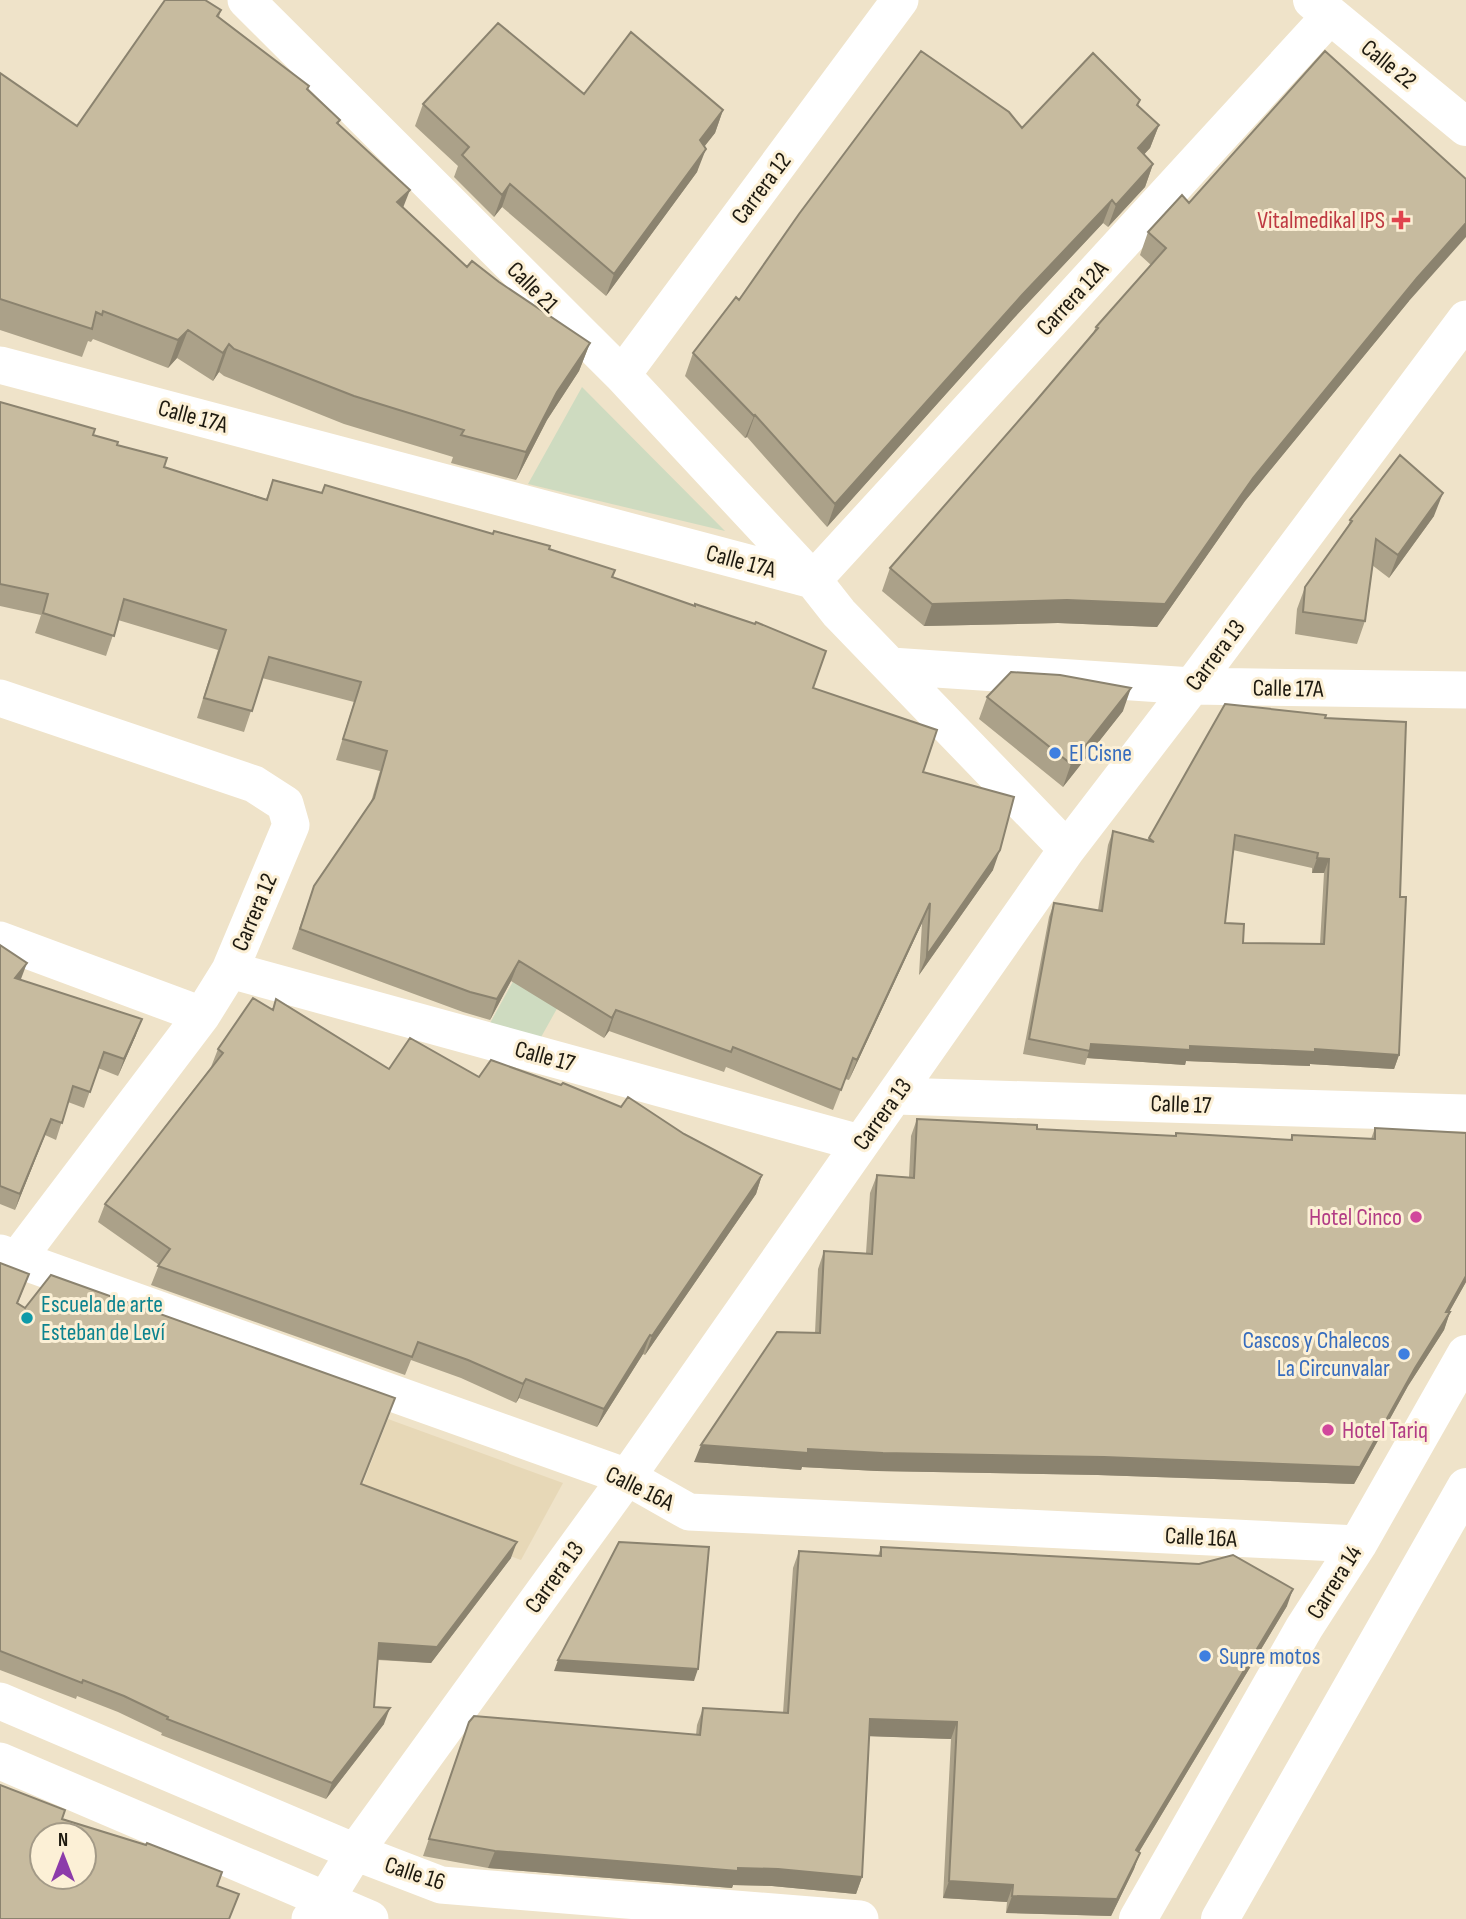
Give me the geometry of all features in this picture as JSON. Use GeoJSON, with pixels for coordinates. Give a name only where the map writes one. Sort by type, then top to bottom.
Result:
{"type":"FeatureCollection","features":[{"type":"Feature","properties":{"kind":"main road","name":"Calle 22"},"geometry":{"type":"LineString","coordinates":[[1321,8],[1466,127]]}},
{"type":"Feature","properties":{"kind":"main road","name":"Carrera 14"},"geometry":{"type":"LineString","coordinates":[[1138,1919],[1466,1354]]}},
{"type":"Feature","properties":{"kind":"main road"},"geometry":{"type":"LineString","coordinates":[[1227,1917],[1461,1506]]}},
{"type":"Feature","properties":{"kind":"street","name":"Calle 21"},"geometry":{"type":"LineString","coordinates":[[246,0],[622,375],[813,580]]}},
{"type":"Feature","properties":{"kind":"street","name":"Carrera 12"},"geometry":{"type":"LineString","coordinates":[[622,375],[900,0]]}},
{"type":"Feature","properties":{"kind":"street","name":"Carrera 12A"},"geometry":{"type":"LineString","coordinates":[[813,580],[1321,8]]}},
{"type":"Feature","properties":{"kind":"street","name":"Carrera 13"},"geometry":{"type":"LineString","coordinates":[[318,1909],[355,1852],[627,1477],[1067,849],[1466,319]]}},
{"type":"Feature","properties":{"kind":"street","name":"Calle 17A"},"geometry":{"type":"LineString","coordinates":[[0,365],[813,580]]}},
{"type":"Feature","properties":{"kind":"street"},"geometry":{"type":"LineString","coordinates":[[813,580],[839,613],[1067,849]]}},
{"type":"Feature","properties":{"kind":"street","name":"Calle 17A"},"geometry":{"type":"LineString","coordinates":[[891,666],[1192,686],[1466,690]]}},
{"type":"Feature","properties":{"kind":"street","name":"Carrera 12"},"geometry":{"type":"LineString","coordinates":[[0,698],[254,784],[285,804],[291,825],[229,970],[202,1015],[9,1255]]}},
{"type":"Feature","properties":{"kind":"street"},"geometry":{"type":"LineString","coordinates":[[0,940],[202,1015]]}},
{"type":"Feature","properties":{"kind":"street","name":"Calle 17"},"geometry":{"type":"LineString","coordinates":[[229,970],[860,1143]]}},
{"type":"Feature","properties":{"kind":"street","name":"Calle 17"},"geometry":{"type":"LineString","coordinates":[[896,1096],[1466,1113]]}},
{"type":"Feature","properties":{"kind":"street","name":"Calle 16A"},"geometry":{"type":"LineString","coordinates":[[9,1255],[627,1477],[689,1512],[1358,1544]]}},
{"type":"Feature","properties":{"kind":"street","name":"Calle 16"},"geometry":{"type":"LineString","coordinates":[[0,1701],[355,1852],[440,1885],[860,1919]]}},
{"type":"Feature","properties":{"kind":"street"},"geometry":{"type":"LineString","coordinates":[[0,1761],[318,1909],[370,1919]]}},
{"type":"Feature","properties":{"kind":"shaded area"},"geometry":{"type":"Polygon","coordinates":[[[388,1419],[563,1483],[521,1560],[357,1499],[388,1419]]]}},
{"type":"Feature","properties":{"kind":"green space"},"geometry":{"type":"Polygon","coordinates":[[[582,387],[725,531],[528,484],[582,387]]]}},
{"type":"Feature","properties":{"kind":"green space"},"geometry":{"type":"Polygon","coordinates":[[[593,836],[644,853],[540,1039],[489,1025],[593,836]]]}},
{"type":"Feature","properties":{"kind":"building"},"geometry":{"type":"Polygon","coordinates":[[[165,0],[205,0],[221,10],[217,16],[309,86],[307,89],[340,120],[337,123],[410,190],[397,202],[467,267],[472,261],[590,343],[557,392],[526,452],[461,435],[464,430],[354,396],[234,349],[229,344],[223,353],[188,330],[178,340],[103,311],[102,315],[96,312],[92,329],[0,299],[0,73],[77,126],[165,0]]]}},
{"type":"Feature","properties":{"kind":"building"},"geometry":{"type":"Polygon","coordinates":[[[498,23],[584,94],[631,32],[723,110],[700,140],[706,149],[614,274],[510,184],[502,195],[462,155],[469,147],[423,104],[498,23]]]}},
{"type":"Feature","properties":{"kind":"building"},"geometry":{"type":"Polygon","coordinates":[[[921,51],[1009,112],[1022,128],[1093,53],[1140,100],[1137,105],[1159,125],[1138,148],[1153,164],[1116,205],[1112,200],[1022,295],[835,504],[755,415],[693,353],[736,297],[739,300],[799,214],[921,51]]]}},
{"type":"Feature","properties":{"kind":"building"},"geometry":{"type":"Polygon","coordinates":[[[1325,51],[1466,179],[1466,223],[1417,278],[1253,478],[1165,604],[1067,600],[932,604],[890,568],[1166,248],[1148,232],[1182,195],[1189,203],[1325,51]]]}},
{"type":"Feature","properties":{"kind":"building"},"geometry":{"type":"Polygon","coordinates":[[[0,402],[95,429],[93,435],[118,442],[117,445],[167,458],[164,467],[267,500],[273,480],[322,493],[325,485],[493,534],[494,531],[550,546],[549,549],[615,570],[612,577],[695,606],[755,624],[756,622],[826,651],[813,688],[937,730],[923,772],[1014,797],[1000,850],[927,955],[930,903],[857,1060],[853,1058],[841,1090],[733,1047],[731,1052],[616,1010],[612,1018],[519,961],[497,999],[470,992],[300,929],[314,886],[374,798],[387,751],[343,739],[361,682],[269,657],[252,711],[204,698],[226,630],[124,599],[114,636],[43,613],[48,594],[0,584],[0,402]]]}},
{"type":"Feature","properties":{"kind":"building"},"geometry":{"type":"Polygon","coordinates":[[[1400,455],[1443,493],[1398,555],[1376,539],[1365,621],[1303,612],[1305,587],[1352,521],[1350,520],[1400,455]]]}},
{"type":"Feature","properties":{"kind":"building"},"geometry":{"type":"Polygon","coordinates":[[[1011,672],[1060,675],[1131,688],[1071,764],[987,697],[1011,672]]]}},
{"type":"Feature","properties":{"kind":"building"},"geometry":{"type":"Polygon","coordinates":[[[1225,704],[1326,715],[1325,718],[1406,722],[1400,897],[1406,897],[1399,1055],[1315,1049],[1315,1052],[1190,1046],[1190,1050],[1091,1044],[1090,1051],[1029,1039],[1054,903],[1102,911],[1113,831],[1154,842],[1149,838],[1225,704]],[[1235,835],[1225,923],[1244,924],[1243,943],[1324,944],[1329,859],[1317,858],[1318,853],[1235,835]]]}},
{"type":"Feature","properties":{"kind":"building"},"geometry":{"type":"Polygon","coordinates":[[[0,945],[27,963],[15,978],[142,1019],[124,1059],[104,1052],[90,1092],[73,1086],[62,1123],[51,1119],[20,1194],[0,1186],[0,945]]]}},
{"type":"Feature","properties":{"kind":"building"},"geometry":{"type":"Polygon","coordinates":[[[253,998],[273,1010],[276,999],[389,1069],[410,1038],[479,1077],[491,1060],[561,1085],[563,1083],[621,1107],[628,1097],[684,1134],[762,1175],[652,1336],[650,1335],[604,1409],[526,1379],[523,1384],[418,1342],[412,1357],[158,1266],[170,1249],[105,1204],[223,1053],[218,1049],[253,998]]]}},
{"type":"Feature","properties":{"kind":"building"},"geometry":{"type":"Polygon","coordinates":[[[917,1119],[1037,1125],[1037,1129],[1292,1140],[1292,1135],[1375,1139],[1375,1128],[1466,1133],[1466,1276],[1446,1312],[1450,1312],[1415,1368],[1360,1467],[808,1449],[808,1453],[701,1445],[777,1332],[820,1333],[824,1251],[872,1254],[877,1175],[914,1178],[917,1119]]]}},
{"type":"Feature","properties":{"kind":"building"},"geometry":{"type":"Polygon","coordinates":[[[0,1263],[29,1274],[17,1303],[25,1308],[51,1275],[395,1398],[361,1484],[517,1542],[437,1647],[379,1643],[374,1707],[390,1708],[332,1783],[167,1719],[168,1717],[124,1696],[83,1680],[82,1683],[0,1651],[0,1263]]]}},
{"type":"Feature","properties":{"kind":"building"},"geometry":{"type":"Polygon","coordinates":[[[619,1542],[709,1547],[698,1669],[558,1660],[619,1542]]]}},
{"type":"Feature","properties":{"kind":"building"},"geometry":{"type":"Polygon","coordinates":[[[881,1547],[1199,1564],[1233,1555],[1293,1589],[1136,1850],[1140,1853],[1117,1899],[1012,1896],[1013,1885],[949,1881],[957,1722],[870,1719],[862,1877],[778,1869],[738,1868],[738,1871],[495,1851],[429,1839],[469,1722],[474,1716],[700,1735],[703,1708],[788,1713],[799,1551],[881,1556],[881,1547]]]}},
{"type":"Feature","properties":{"kind":"building"},"geometry":{"type":"Polygon","coordinates":[[[0,1785],[65,1810],[62,1819],[68,1821],[28,1821],[28,1891],[98,1891],[98,1830],[146,1845],[147,1843],[222,1872],[217,1886],[239,1894],[229,1919],[0,1919],[0,1785]]]}},
{"type":"Feature","properties":{"kind":"place","name":"Vitalmedikal IPS"},"geometry":{"type":"Point","coordinates":[1401,220]}},
{"type":"Feature","properties":{"kind":"place","name":"El Cisne"},"geometry":{"type":"Point","coordinates":[1055,753]}},
{"type":"Feature","properties":{"kind":"place","name":"Hotel Cinco"},"geometry":{"type":"Point","coordinates":[1416,1217]}},
{"type":"Feature","properties":{"kind":"place","name":"Escuela de arte Esteban de Leví"},"geometry":{"type":"Point","coordinates":[27,1318]}},
{"type":"Feature","properties":{"kind":"place","name":"Cascos y Chalecos La Circunvalar"},"geometry":{"type":"Point","coordinates":[1404,1354]}},
{"type":"Feature","properties":{"kind":"place","name":"Hotel Tariq"},"geometry":{"type":"Point","coordinates":[1328,1430]}},
{"type":"Feature","properties":{"kind":"place","name":"Supre motos"},"geometry":{"type":"Point","coordinates":[1205,1656]}}]}
